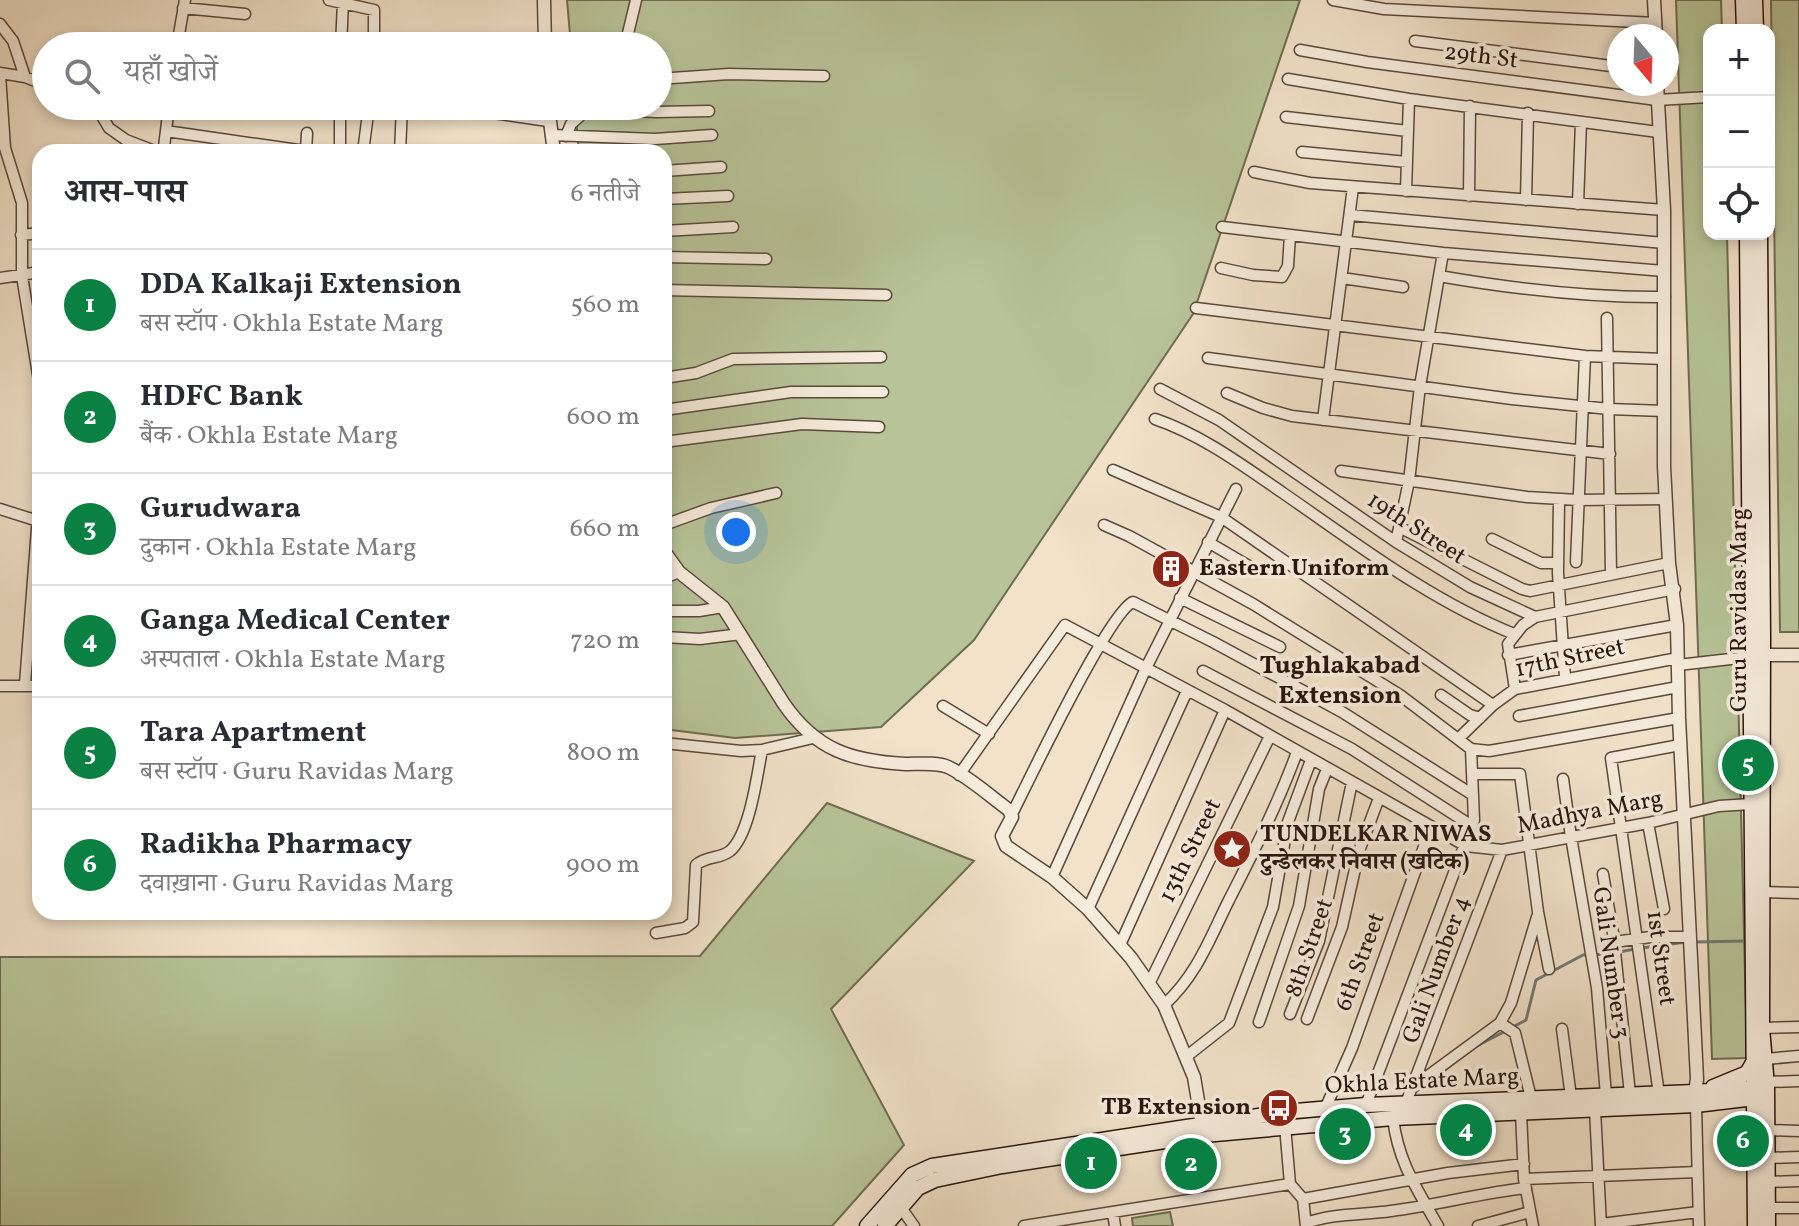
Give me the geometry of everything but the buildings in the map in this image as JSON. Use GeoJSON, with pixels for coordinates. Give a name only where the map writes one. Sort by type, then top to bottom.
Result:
{"type":"FeatureCollection","features":[{"type":"Feature","properties":{"kind":"main road"},"geometry":{"type":"LineString","coordinates":[[1743,0],[1744,24]]}},
{"type":"Feature","properties":{"kind":"main road"},"geometry":{"type":"LineString","coordinates":[[1755,0],[1756,24]]}},
{"type":"Feature","properties":{"kind":"main road","name":"Guru Ravidas Marg"},"geometry":{"type":"LineString","coordinates":[[1747,240],[1763,892],[1760,1060]]}},
{"type":"Feature","properties":{"kind":"main road","name":"Guru Ravidas Marg"},"geometry":{"type":"LineString","coordinates":[[1760,240],[1756,656],[1751,804],[1760,1060],[1768,1130],[1768,1226]]}},
{"type":"Feature","properties":{"kind":"main road"},"geometry":{"type":"LineString","coordinates":[[1700,1096],[1721,1082],[1747,1073],[1760,1060]]}},
{"type":"Feature","properties":{"kind":"main road","name":"Guru Ravidas Marg"},"geometry":{"type":"LineString","coordinates":[[1755,1226],[1756,1119],[1762,1090]]}},
{"type":"Feature","properties":{"kind":"main road","name":"Okhla Estate Marg"},"geometry":{"type":"LineString","coordinates":[[1203,1129],[1595,1110],[1762,1090]]}},
{"type":"Feature","properties":{"kind":"main road","name":"Okhla Estate Marg"},"geometry":{"type":"LineString","coordinates":[[885,1226],[912,1175],[932,1166],[1366,1105],[1630,1094],[1700,1096],[1723,1103],[1762,1090]]}},
{"type":"Feature","properties":{"kind":"main road"},"geometry":{"type":"LineString","coordinates":[[1723,1103],[1756,1119]]}},
{"type":"Feature","properties":{"kind":"main road","name":"Okhla Estate Marg"},"geometry":{"type":"LineString","coordinates":[[867,1226],[897,1203]]}},
{"type":"Feature","properties":{"kind":"street"},"geometry":{"type":"LineString","coordinates":[[329,0],[371,8],[376,13],[375,32]]}},
{"type":"Feature","properties":{"kind":"street"},"geometry":{"type":"LineString","coordinates":[[544,0],[545,32]]}},
{"type":"Feature","properties":{"kind":"street"},"geometry":{"type":"LineString","coordinates":[[628,32],[636,0]]}},
{"type":"Feature","properties":{"kind":"street"},"geometry":{"type":"LineString","coordinates":[[1333,0],[1384,9],[1607,26]]}},
{"type":"Feature","properties":{"kind":"street"},"geometry":{"type":"LineString","coordinates":[[1654,0],[1655,24]]}},
{"type":"Feature","properties":{"kind":"street"},"geometry":{"type":"LineString","coordinates":[[342,32],[343,2]]}},
{"type":"Feature","properties":{"kind":"street"},"geometry":{"type":"LineString","coordinates":[[179,32],[184,4],[245,14]]}},
{"type":"Feature","properties":{"kind":"street"},"geometry":{"type":"LineString","coordinates":[[0,24],[13,41],[25,77]]}},
{"type":"Feature","properties":{"kind":"street"},"geometry":{"type":"LineString","coordinates":[[1415,41],[1607,65]]}},
{"type":"Feature","properties":{"kind":"street","name":"29th St"},"geometry":{"type":"LineString","coordinates":[[1300,50],[1367,62],[1657,100],[1703,97]]}},
{"type":"Feature","properties":{"kind":"street"},"geometry":{"type":"LineString","coordinates":[[32,80],[0,74],[5,148],[22,203],[22,276],[32,311]]}},
{"type":"Feature","properties":{"kind":"street"},"geometry":{"type":"LineString","coordinates":[[672,78],[729,74],[824,76]]}},
{"type":"Feature","properties":{"kind":"street"},"geometry":{"type":"LineString","coordinates":[[1288,79],[1409,99],[1658,132]]}},
{"type":"Feature","properties":{"kind":"street"},"geometry":{"type":"LineString","coordinates":[[1657,96],[1664,210],[1666,499],[1669,563],[1675,589],[1680,745],[1700,1096],[1697,1172],[1699,1226]]}},
{"type":"Feature","properties":{"kind":"street"},"geometry":{"type":"LineString","coordinates":[[1406,191],[1409,99]]}},
{"type":"Feature","properties":{"kind":"street"},"geometry":{"type":"LineString","coordinates":[[1469,196],[1470,106]]}},
{"type":"Feature","properties":{"kind":"street"},"geometry":{"type":"LineString","coordinates":[[672,112],[709,111]]}},
{"type":"Feature","properties":{"kind":"street"},"geometry":{"type":"LineString","coordinates":[[1526,200],[1528,113]]}},
{"type":"Feature","properties":{"kind":"street"},"geometry":{"type":"LineString","coordinates":[[1286,117],[1408,131]]}},
{"type":"Feature","properties":{"kind":"street"},"geometry":{"type":"LineString","coordinates":[[104,120],[109,128],[136,144]]}},
{"type":"Feature","properties":{"kind":"street"},"geometry":{"type":"LineString","coordinates":[[164,144],[167,120]]}},
{"type":"Feature","properties":{"kind":"street"},"geometry":{"type":"LineString","coordinates":[[340,120],[340,144]]}},
{"type":"Feature","properties":{"kind":"street"},"geometry":{"type":"LineString","coordinates":[[364,144],[367,120]]}},
{"type":"Feature","properties":{"kind":"street"},"geometry":{"type":"LineString","coordinates":[[400,144],[401,120]]}},
{"type":"Feature","properties":{"kind":"street"},"geometry":{"type":"LineString","coordinates":[[541,120],[548,121],[553,144]]}},
{"type":"Feature","properties":{"kind":"street"},"geometry":{"type":"LineString","coordinates":[[566,136],[575,120]]}},
{"type":"Feature","properties":{"kind":"street"},"geometry":{"type":"LineString","coordinates":[[1578,204],[1581,122]]}},
{"type":"Feature","properties":{"kind":"street"},"geometry":{"type":"LineString","coordinates":[[166,131],[226,144]]}},
{"type":"Feature","properties":{"kind":"street"},"geometry":{"type":"LineString","coordinates":[[307,133],[308,144]]}},
{"type":"Feature","properties":{"kind":"street"},"geometry":{"type":"LineString","coordinates":[[551,135],[655,139],[712,135]]}},
{"type":"Feature","properties":{"kind":"street"},"geometry":{"type":"LineString","coordinates":[[1302,152],[1407,162]]}},
{"type":"Feature","properties":{"kind":"street"},"geometry":{"type":"LineString","coordinates":[[672,170],[721,167]]}},
{"type":"Feature","properties":{"kind":"street"},"geometry":{"type":"LineString","coordinates":[[1254,172],[1310,183],[1353,187],[1664,210]]}},
{"type":"Feature","properties":{"kind":"street"},"geometry":{"type":"LineString","coordinates":[[1323,420],[1353,187]]}},
{"type":"Feature","properties":{"kind":"street"},"geometry":{"type":"LineString","coordinates":[[672,199],[728,196]]}},
{"type":"Feature","properties":{"kind":"street"},"geometry":{"type":"LineString","coordinates":[[1350,215],[1664,243]]}},
{"type":"Feature","properties":{"kind":"street"},"geometry":{"type":"LineString","coordinates":[[672,231],[733,227]]}},
{"type":"Feature","properties":{"kind":"street"},"geometry":{"type":"LineString","coordinates":[[1222,227],[1443,253],[1664,271]]}},
{"type":"Feature","properties":{"kind":"street"},"geometry":{"type":"LineString","coordinates":[[21,235],[32,234]]}},
{"type":"Feature","properties":{"kind":"street"},"geometry":{"type":"LineString","coordinates":[[1221,268],[1282,277],[1288,266],[1290,235]]}},
{"type":"Feature","properties":{"kind":"street"},"geometry":{"type":"LineString","coordinates":[[1396,542],[1409,481],[1420,386],[1443,253]]}},
{"type":"Feature","properties":{"kind":"street"},"geometry":{"type":"LineString","coordinates":[[672,257],[766,259]]}},
{"type":"Feature","properties":{"kind":"street"},"geometry":{"type":"LineString","coordinates":[[0,278],[32,274]]}},
{"type":"Feature","properties":{"kind":"street"},"geometry":{"type":"LineString","coordinates":[[1439,276],[1519,290],[1608,298],[1665,297]]}},
{"type":"Feature","properties":{"kind":"street"},"geometry":{"type":"LineString","coordinates":[[1342,278],[1403,287]]}},
{"type":"Feature","properties":{"kind":"street"},"geometry":{"type":"LineString","coordinates":[[672,290],[886,295]]}},
{"type":"Feature","properties":{"kind":"street"},"geometry":{"type":"LineString","coordinates":[[1196,308],[1585,356],[1664,359]]}},
{"type":"Feature","properties":{"kind":"street"},"geometry":{"type":"LineString","coordinates":[[1607,318],[1611,574]]}},
{"type":"Feature","properties":{"kind":"street"},"geometry":{"type":"LineString","coordinates":[[1576,562],[1585,356]]}},
{"type":"Feature","properties":{"kind":"street"},"geometry":{"type":"LineString","coordinates":[[672,377],[696,373],[733,359],[881,357]]}},
{"type":"Feature","properties":{"kind":"street"},"geometry":{"type":"LineString","coordinates":[[1208,358],[1581,406],[1664,411]]}},
{"type":"Feature","properties":{"kind":"street","name":"19th Street"},"geometry":{"type":"LineString","coordinates":[[1160,389],[1219,420],[1396,542],[1470,587],[1535,617]]}},
{"type":"Feature","properties":{"kind":"street"},"geometry":{"type":"LineString","coordinates":[[672,409],[791,392],[883,392]]}},
{"type":"Feature","properties":{"kind":"street"},"geometry":{"type":"LineString","coordinates":[[1227,393],[1263,408],[1323,420],[1610,454]]}},
{"type":"Feature","properties":{"kind":"street"},"geometry":{"type":"LineString","coordinates":[[1155,419],[1218,449],[1404,575],[1479,620],[1514,634]]}},
{"type":"Feature","properties":{"kind":"street"},"geometry":{"type":"LineString","coordinates":[[672,441],[802,424],[879,427]]}},
{"type":"Feature","properties":{"kind":"street"},"geometry":{"type":"LineString","coordinates":[[1113,470],[1221,517],[1493,705]]}},
{"type":"Feature","properties":{"kind":"street"},"geometry":{"type":"LineString","coordinates":[[1341,471],[1559,500],[1666,499]]}},
{"type":"Feature","properties":{"kind":"street"},"geometry":{"type":"LineString","coordinates":[[1052,877],[1146,668],[1236,489]]}},
{"type":"Feature","properties":{"kind":"street"},"geometry":{"type":"LineString","coordinates":[[672,522],[711,508],[776,493]]}},
{"type":"Feature","properties":{"kind":"street"},"geometry":{"type":"LineString","coordinates":[[1559,500],[1558,563],[1565,678]]}},
{"type":"Feature","properties":{"kind":"street"},"geometry":{"type":"LineString","coordinates":[[0,509],[32,519]]}},
{"type":"Feature","properties":{"kind":"street"},"geometry":{"type":"LineString","coordinates":[[1104,525],[1253,604],[1353,665],[1400,695],[1471,749],[1489,751],[1679,718]]}},
{"type":"Feature","properties":{"kind":"street"},"geometry":{"type":"LineString","coordinates":[[1401,528],[1530,591],[1669,563]]}},
{"type":"Feature","properties":{"kind":"street"},"geometry":{"type":"LineString","coordinates":[[1492,539],[1541,563],[1558,563]]}},
{"type":"Feature","properties":{"kind":"street"},"geometry":{"type":"LineString","coordinates":[[1208,542],[1254,569]]}},
{"type":"Feature","properties":{"kind":"street"},"geometry":{"type":"LineString","coordinates":[[672,562],[679,572],[723,607],[784,704],[813,738],[833,750],[871,762],[947,766],[1012,814]]}},
{"type":"Feature","properties":{"kind":"street"},"geometry":{"type":"LineString","coordinates":[[672,575],[679,572]]}},
{"type":"Feature","properties":{"kind":"street"},"geometry":{"type":"LineString","coordinates":[[1515,689],[1508,644],[1514,634],[1535,617],[1675,589]]}},
{"type":"Feature","properties":{"kind":"street"},"geometry":{"type":"LineString","coordinates":[[1180,598],[1280,647]]}},
{"type":"Feature","properties":{"kind":"street"},"geometry":{"type":"LineString","coordinates":[[1203,1129],[1194,1077],[1164,1005],[1120,945],[1088,909],[1052,877],[1006,846],[1002,836],[1100,645],[1122,610],[1133,602],[1170,620],[1342,712],[1473,795]]}},
{"type":"Feature","properties":{"kind":"street"},"geometry":{"type":"LineString","coordinates":[[25,684],[32,605]]}},
{"type":"Feature","properties":{"kind":"street"},"geometry":{"type":"LineString","coordinates":[[672,611],[723,607]]}},
{"type":"Feature","properties":{"kind":"street"},"geometry":{"type":"LineString","coordinates":[[1508,655],[1677,625]]}},
{"type":"Feature","properties":{"kind":"street","name":"Madhya Marg"},"geometry":{"type":"LineString","coordinates":[[989,734],[1038,666],[1049,644],[1062,627],[1069,627],[1225,710],[1466,846],[1502,850],[1648,823],[1719,806],[1751,804]]}},
{"type":"Feature","properties":{"kind":"street"},"geometry":{"type":"LineString","coordinates":[[672,637],[700,639],[741,634]]}},
{"type":"Feature","properties":{"kind":"street"},"geometry":{"type":"LineString","coordinates":[[1756,656],[1799,655]]}},
{"type":"Feature","properties":{"kind":"street","name":"17th Street"},"geometry":{"type":"LineString","coordinates":[[1458,739],[1493,705],[1515,689],[1565,678],[1678,662],[1756,656]]}},
{"type":"Feature","properties":{"kind":"street"},"geometry":{"type":"LineString","coordinates":[[1203,671],[1352,749],[1472,826]]}},
{"type":"Feature","properties":{"kind":"street"},"geometry":{"type":"LineString","coordinates":[[0,686],[32,685]]}},
{"type":"Feature","properties":{"kind":"street"},"geometry":{"type":"LineString","coordinates":[[1519,716],[1678,687]]}},
{"type":"Feature","properties":{"kind":"street"},"geometry":{"type":"LineString","coordinates":[[1088,909],[1187,691]]}},
{"type":"Feature","properties":{"kind":"street"},"geometry":{"type":"LineString","coordinates":[[1441,695],[1470,715],[1480,718]]}},
{"type":"Feature","properties":{"kind":"street"},"geometry":{"type":"LineString","coordinates":[[943,706],[989,734],[959,775]]}},
{"type":"Feature","properties":{"kind":"street"},"geometry":{"type":"LineString","coordinates":[[1120,945],[1225,710]]}},
{"type":"Feature","properties":{"kind":"street","name":"13th Street"},"geometry":{"type":"LineString","coordinates":[[1149,984],[1270,736]]}},
{"type":"Feature","properties":{"kind":"street"},"geometry":{"type":"LineString","coordinates":[[672,744],[741,751],[762,750],[813,738]]}},
{"type":"Feature","properties":{"kind":"street","name":"1st Street"},"geometry":{"type":"LineString","coordinates":[[1659,1094],[1611,758],[1680,745]]}},
{"type":"Feature","properties":{"kind":"street"},"geometry":{"type":"LineString","coordinates":[[1366,1105],[1472,826],[1471,749]]}},
{"type":"Feature","properties":{"kind":"street"},"geometry":{"type":"LineString","coordinates":[[656,933],[685,928],[693,922],[696,865],[724,855],[735,846],[750,805],[762,750]]}},
{"type":"Feature","properties":{"kind":"street"},"geometry":{"type":"LineString","coordinates":[[1164,1005],[1180,992],[1206,952],[1281,797],[1297,752]]}},
{"type":"Feature","properties":{"kind":"street"},"geometry":{"type":"LineString","coordinates":[[1187,1056],[1229,1023],[1273,907],[1288,822],[1311,760]]}},
{"type":"Feature","properties":{"kind":"street"},"geometry":{"type":"LineString","coordinates":[[1259,1022],[1299,906],[1319,789],[1327,769]]}},
{"type":"Feature","properties":{"kind":"street"},"geometry":{"type":"LineString","coordinates":[[1472,774],[1520,774],[1528,845],[1549,969]]}},
{"type":"Feature","properties":{"kind":"street","name":"Gali Number 3"},"geometry":{"type":"LineString","coordinates":[[1563,779],[1597,988],[1606,1095]]}},
{"type":"Feature","properties":{"kind":"street"},"geometry":{"type":"LineString","coordinates":[[1290,1014],[1319,941],[1352,782]]}},
{"type":"Feature","properties":{"kind":"street","name":"8th Street"},"geometry":{"type":"LineString","coordinates":[[1307,1019],[1342,927],[1359,851],[1379,798]]}},
{"type":"Feature","properties":{"kind":"street"},"geometry":{"type":"LineString","coordinates":[[1648,823],[1664,909]]}},
{"type":"Feature","properties":{"kind":"street","name":"6th Street"},"geometry":{"type":"LineString","coordinates":[[1325,1109],[1352,1048],[1431,827]]}},
{"type":"Feature","properties":{"kind":"street","name":"Gali Number 4"},"geometry":{"type":"LineString","coordinates":[[1406,1103],[1502,850]]}},
{"type":"Feature","properties":{"kind":"street"},"geometry":{"type":"LineString","coordinates":[[1603,874],[1614,942],[1630,1094]]}},
{"type":"Feature","properties":{"kind":"street"},"geometry":{"type":"LineString","coordinates":[[1763,892],[1799,893]]}},
{"type":"Feature","properties":{"kind":"street"},"geometry":{"type":"LineString","coordinates":[[1415,1086],[1500,1023],[1511,1003],[1538,912]]}},
{"type":"Feature","properties":{"kind":"street"},"geometry":{"type":"LineString","coordinates":[[1614,942],[1637,938],[1690,937]]}},
{"type":"Feature","properties":{"kind":"street"},"geometry":{"type":"LineString","coordinates":[[1500,1023],[1515,1033],[1531,1098]]}},
{"type":"Feature","properties":{"kind":"street"},"geometry":{"type":"LineString","coordinates":[[1762,1028],[1799,1027]]}},
{"type":"Feature","properties":{"kind":"street"},"geometry":{"type":"LineString","coordinates":[[1562,1029],[1571,1097]]}},
{"type":"Feature","properties":{"kind":"street"},"geometry":{"type":"LineString","coordinates":[[1760,1060],[1799,1056]]}},
{"type":"Feature","properties":{"kind":"street"},"geometry":{"type":"LineString","coordinates":[[1762,1090],[1799,1081]]}},
{"type":"Feature","properties":{"kind":"street"},"geometry":{"type":"LineString","coordinates":[[1595,1110],[1601,1225],[1698,1212]]}},
{"type":"Feature","properties":{"kind":"street"},"geometry":{"type":"LineString","coordinates":[[1521,1113],[1525,1183],[1533,1226]]}},
{"type":"Feature","properties":{"kind":"street"},"geometry":{"type":"LineString","coordinates":[[1393,1118],[1396,1144],[1438,1226]]}},
{"type":"Feature","properties":{"kind":"street"},"geometry":{"type":"LineString","coordinates":[[1285,1126],[1290,1184],[1303,1199],[1306,1225],[1322,1217],[1393,1211],[1525,1183],[1697,1172]]}},
{"type":"Feature","properties":{"kind":"street"},"geometry":{"type":"LineString","coordinates":[[1768,1130],[1799,1131]]}},
{"type":"Feature","properties":{"kind":"street"},"geometry":{"type":"LineString","coordinates":[[1768,1158],[1799,1157]]}},
{"type":"Feature","properties":{"kind":"street"},"geometry":{"type":"LineString","coordinates":[[1303,1199],[1412,1179],[1524,1164]]}},
{"type":"Feature","properties":{"kind":"street"},"geometry":{"type":"LineString","coordinates":[[1768,1182],[1799,1181]]}},
{"type":"Feature","properties":{"kind":"street"},"geometry":{"type":"LineString","coordinates":[[1024,1226],[1290,1184]]}},
{"type":"Feature","properties":{"kind":"street"},"geometry":{"type":"LineString","coordinates":[[897,1203],[914,1226]]}},
{"type":"Feature","properties":{"kind":"street"},"geometry":{"type":"LineString","coordinates":[[1769,1208],[1799,1208]]}},
{"type":"Feature","properties":{"kind":"street"},"geometry":{"type":"LineString","coordinates":[[1478,1226],[1530,1212]]}},
{"type":"Feature","properties":{"kind":"street"},"geometry":{"type":"LineString","coordinates":[[1113,1213],[1115,1226]]}},
{"type":"Feature","properties":{"kind":"green space"},"geometry":{"type":"Polygon","coordinates":[[[567,0],[1300,0],[1193,314],[974,640],[881,727],[735,738],[672,730],[672,144],[578,144],[576,120],[672,120],[672,32],[570,32],[567,0]]]}},
{"type":"Feature","properties":{"kind":"green space"},"geometry":{"type":"Polygon","coordinates":[[[1676,0],[1721,0],[1722,24],[1703,24],[1703,240],[1727,240],[1747,1058],[1712,1059],[1676,0]]]}},
{"type":"Feature","properties":{"kind":"green space"},"geometry":{"type":"Polygon","coordinates":[[[1771,0],[1799,0],[1799,632],[1780,632],[1775,24],[1771,24],[1771,0]]]}},
{"type":"Feature","properties":{"kind":"green space"},"geometry":{"type":"Polygon","coordinates":[[[827,803],[974,861],[831,1009],[904,1145],[832,1226],[0,1226],[0,957],[700,956],[827,803]]]}},
{"type":"Feature","properties":{"kind":"green space"},"geometry":{"type":"Polygon","coordinates":[[[1170,1212],[1173,1226],[1133,1226],[1132,1218],[1170,1212]]]}},
{"type":"Feature","properties":{"kind":"waterway"},"geometry":{"type":"LineString","coordinates":[[1694,942],[1746,941]]}},
{"type":"Feature","properties":{"kind":"waterway"},"geometry":{"type":"LineString","coordinates":[[1642,948],[1686,942]]}},
{"type":"Feature","properties":{"kind":"waterway"},"geometry":{"type":"LineString","coordinates":[[1619,952],[1635,949]]}},
{"type":"Feature","properties":{"kind":"waterway"},"geometry":{"type":"LineString","coordinates":[[1595,955],[1611,953]]}},
{"type":"Feature","properties":{"kind":"waterway"},"geometry":{"type":"LineString","coordinates":[[1414,1093],[1475,1047],[1526,1020],[1536,980],[1587,955]]}},
{"type":"Feature","properties":{"kind":"place","name":"Eastern Uniform"},"geometry":{"type":"Point","coordinates":[1171,569]}},
{"type":"Feature","properties":{"kind":"place","name":"Tara Apartment"},"geometry":{"type":"Point","coordinates":[1748,765]}},
{"type":"Feature","properties":{"kind":"place","name":"TUNDELKAR NIWAS टुन्डेलकर निवास (खटिक)"},"geometry":{"type":"Point","coordinates":[1232,849]}},
{"type":"Feature","properties":{"kind":"place","name":"TB Extension"},"geometry":{"type":"Point","coordinates":[1279,1108]}},
{"type":"Feature","properties":{"kind":"place","name":"Ganga Medical Center"},"geometry":{"type":"Point","coordinates":[1466,1130]}},
{"type":"Feature","properties":{"kind":"place","name":"Gurudwara"},"geometry":{"type":"Point","coordinates":[1345,1134]}},
{"type":"Feature","properties":{"kind":"place","name":"Radikha Pharmacy"},"geometry":{"type":"Point","coordinates":[1743,1141]}},
{"type":"Feature","properties":{"kind":"place","name":"DDA Kalkaji Extension"},"geometry":{"type":"Point","coordinates":[1091,1163]}},
{"type":"Feature","properties":{"kind":"place","name":"HDFC Bank"},"geometry":{"type":"Point","coordinates":[1191,1164]}},
{"type":"Feature","properties":{"kind":"district","name":"Tughlakabad Extension"},"geometry":{"type":"Point","coordinates":[1340,681]}}]}
